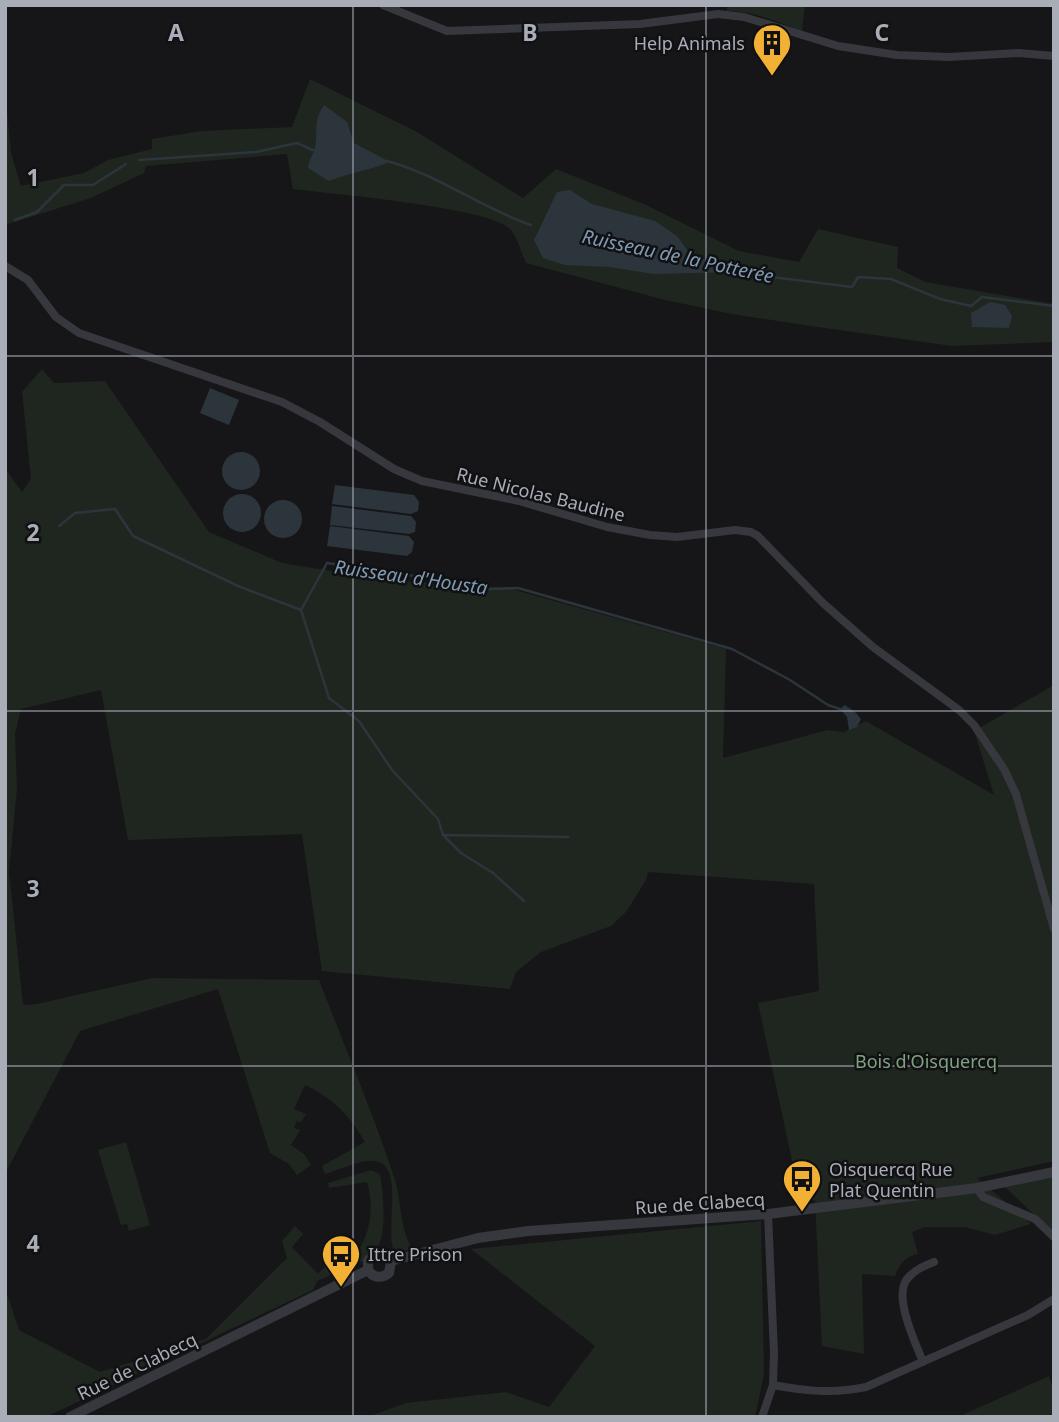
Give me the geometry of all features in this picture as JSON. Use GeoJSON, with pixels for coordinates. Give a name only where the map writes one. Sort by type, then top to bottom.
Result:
{"type":"FeatureCollection","features":[{"type":"Feature","properties":{"kind":"street"},"geometry":{"type":"LineString","coordinates":[[383,5],[447,31],[640,23],[718,14],[744,16],[838,46],[888,54],[949,57],[1035,53],[1054,56]]}},
{"type":"Feature","properties":{"kind":"street","name":"Rue Nicolas Baudine"},"geometry":{"type":"LineString","coordinates":[[5,266],[28,280],[56,317],[79,333],[282,402],[320,422],[394,469],[422,481],[519,501],[607,527],[650,535],[677,537],[735,530],[751,532],[768,544],[823,603],[873,647],[960,710],[982,736],[1004,769],[1016,794],[1054,929]]}},
{"type":"Feature","properties":{"kind":"street","name":"Rue de Clabecq"},"geometry":{"type":"LineString","coordinates":[[391,1261],[465,1241],[528,1231],[768,1214],[977,1188],[1054,1172]]}},
{"type":"Feature","properties":{"kind":"street"},"geometry":{"type":"LineString","coordinates":[[977,1188],[983,1197],[1035,1219],[1054,1237]]}},
{"type":"Feature","properties":{"kind":"street"},"geometry":{"type":"LineString","coordinates":[[762,1417],[773,1385],[774,1353],[768,1214]]}},
{"type":"Feature","properties":{"kind":"street","name":"Rue de Clabecq"},"geometry":{"type":"LineString","coordinates":[[374,1254],[383,1254],[391,1261],[391,1269],[382,1277],[374,1276],[368,1270],[368,1261],[374,1254]]}},
{"type":"Feature","properties":{"kind":"street"},"geometry":{"type":"LineString","coordinates":[[923,1363],[909,1327],[903,1286],[918,1268],[934,1262]]}},
{"type":"Feature","properties":{"kind":"street","name":"Rue de Clabecq"},"geometry":{"type":"LineString","coordinates":[[70,1417],[368,1270]]}},
{"type":"Feature","properties":{"kind":"street"},"geometry":{"type":"LineString","coordinates":[[773,1385],[806,1391],[841,1392],[866,1387],[1028,1315],[1054,1299]]}},
{"type":"Feature","properties":{"kind":"green space"},"geometry":{"type":"Polygon","coordinates":[[[727,5],[805,5],[802,31],[756,15],[727,11],[727,5]]]}},
{"type":"Feature","properties":{"kind":"green space"},"geometry":{"type":"Polygon","coordinates":[[[310,79],[417,132],[523,198],[556,169],[644,204],[739,251],[799,262],[818,229],[898,247],[897,268],[925,282],[1054,304],[1054,342],[952,346],[732,314],[665,300],[526,263],[510,229],[496,221],[442,208],[293,189],[287,154],[146,166],[144,173],[91,198],[5,225],[5,88],[11,153],[21,186],[84,173],[108,160],[152,149],[152,139],[201,131],[292,127],[310,79]]]}},
{"type":"Feature","properties":{"kind":"green space","name":"Bois d'Oisquercq"},"geometry":{"type":"Polygon","coordinates":[[[42,369],[54,383],[105,381],[209,532],[282,563],[387,580],[508,588],[726,649],[723,758],[828,730],[844,732],[866,721],[994,795],[974,731],[1054,685],[1054,1161],[977,1178],[1031,1224],[995,1235],[965,1227],[925,1227],[912,1232],[918,1254],[904,1261],[895,1276],[862,1274],[864,1354],[822,1346],[815,1200],[801,1202],[758,1003],[819,991],[814,884],[648,872],[646,880],[626,912],[611,926],[541,952],[516,972],[510,989],[322,971],[302,834],[128,840],[101,690],[21,709],[15,734],[17,789],[9,871],[23,1005],[152,978],[319,980],[397,1186],[405,1233],[413,1249],[395,1253],[391,1228],[391,1182],[388,1170],[380,1163],[362,1162],[325,1174],[322,1166],[365,1142],[354,1124],[333,1102],[305,1085],[294,1109],[306,1114],[301,1122],[297,1121],[294,1128],[300,1130],[291,1145],[304,1154],[311,1165],[297,1175],[289,1164],[270,1153],[218,989],[80,1031],[5,1174],[5,459],[7,471],[22,492],[31,479],[22,392],[42,369]]]}},
{"type":"Feature","properties":{"kind":"green space"},"geometry":{"type":"Polygon","coordinates":[[[126,1142],[150,1225],[129,1231],[127,1224],[121,1225],[98,1150],[126,1142]]]}},
{"type":"Feature","properties":{"kind":"green space"},"geometry":{"type":"Polygon","coordinates":[[[371,1170],[380,1174],[383,1232],[378,1246],[363,1261],[317,1281],[313,1290],[46,1417],[5,1417],[5,1288],[19,1330],[100,1372],[206,1339],[287,1258],[282,1241],[295,1226],[303,1234],[292,1247],[318,1274],[337,1253],[349,1261],[356,1254],[369,1224],[371,1203],[367,1182],[329,1188],[328,1183],[371,1170]]]}},
{"type":"Feature","properties":{"kind":"green space"},"geometry":{"type":"Polygon","coordinates":[[[1054,1176],[1054,1234],[1005,1187],[1054,1176]]]}},
{"type":"Feature","properties":{"kind":"green space"},"geometry":{"type":"Polygon","coordinates":[[[761,1221],[764,1374],[755,1417],[367,1417],[406,1403],[506,1392],[549,1407],[595,1346],[471,1249],[761,1221]]]}},
{"type":"Feature","properties":{"kind":"green space"},"geometry":{"type":"Polygon","coordinates":[[[1049,1376],[1054,1392],[1054,1417],[958,1417],[1049,1376]]]}},
{"type":"Feature","properties":{"kind":"water"},"geometry":{"type":"Polygon","coordinates":[[[324,105],[347,122],[354,143],[390,162],[329,181],[308,168],[316,145],[318,117],[324,105]]]}},
{"type":"Feature","properties":{"kind":"water"},"geometry":{"type":"Polygon","coordinates":[[[570,190],[592,204],[655,221],[677,236],[693,258],[715,260],[733,272],[654,274],[609,267],[565,265],[543,258],[534,240],[557,192],[570,190]]]}},
{"type":"Feature","properties":{"kind":"water"},"geometry":{"type":"Polygon","coordinates":[[[990,302],[1005,305],[1012,316],[1009,328],[972,327],[971,313],[990,302]]]}},
{"type":"Feature","properties":{"kind":"water"},"geometry":{"type":"Polygon","coordinates":[[[210,388],[239,400],[229,425],[200,413],[210,388]]]}},
{"type":"Feature","properties":{"kind":"water"},"geometry":{"type":"Polygon","coordinates":[[[241,452],[254,458],[260,471],[254,484],[241,490],[228,484],[222,471],[228,458],[241,452]]]}},
{"type":"Feature","properties":{"kind":"water"},"geometry":{"type":"Polygon","coordinates":[[[335,485],[414,495],[419,502],[418,511],[411,514],[332,504],[335,485]]]}},
{"type":"Feature","properties":{"kind":"water"},"geometry":{"type":"Polygon","coordinates":[[[242,494],[255,500],[261,513],[255,526],[242,532],[229,526],[223,513],[229,500],[242,494]]]}},
{"type":"Feature","properties":{"kind":"water"},"geometry":{"type":"Polygon","coordinates":[[[283,500],[296,506],[302,519],[296,532],[283,538],[270,532],[264,519],[270,506],[283,500]]]}},
{"type":"Feature","properties":{"kind":"water"},"geometry":{"type":"Polygon","coordinates":[[[332,506],[411,516],[416,522],[415,532],[409,534],[330,525],[332,506]]]}},
{"type":"Feature","properties":{"kind":"water"},"geometry":{"type":"Polygon","coordinates":[[[330,526],[409,536],[414,542],[412,552],[407,556],[327,546],[330,526]]]}},
{"type":"Feature","properties":{"kind":"water"},"geometry":{"type":"Polygon","coordinates":[[[845,705],[861,719],[857,727],[849,730],[847,717],[840,709],[845,705]]]}},
{"type":"Feature","properties":{"kind":"waterway","name":"Ruisseau de la Potterée"},"geometry":{"type":"LineString","coordinates":[[139,160],[256,152],[297,143],[315,151]]}},
{"type":"Feature","properties":{"kind":"waterway","name":"Ruisseau de la Potterée"},"geometry":{"type":"LineString","coordinates":[[387,161],[406,167],[531,225]]}},
{"type":"Feature","properties":{"kind":"waterway","name":"Ruisseau de la Potterée"},"geometry":{"type":"LineString","coordinates":[[15,220],[37,212],[64,185],[93,185],[126,164]]}},
{"type":"Feature","properties":{"kind":"waterway","name":"Ruisseau de la Potterée"},"geometry":{"type":"LineString","coordinates":[[733,272],[852,287],[858,277],[891,279],[940,299],[971,306],[982,297],[1054,306]]}},
{"type":"Feature","properties":{"kind":"waterway","name":"Ruisseau d'Housta"},"geometry":{"type":"LineString","coordinates":[[59,526],[75,513],[115,509],[133,536],[238,586],[301,610],[327,563],[490,589],[518,588],[732,649],[790,680],[828,705],[840,709]]}},
{"type":"Feature","properties":{"kind":"waterway"},"geometry":{"type":"LineString","coordinates":[[301,610],[329,698],[359,721],[392,770],[438,819],[443,835],[568,837]]}},
{"type":"Feature","properties":{"kind":"waterway"},"geometry":{"type":"LineString","coordinates":[[443,835],[461,853],[493,873],[524,901]]}},
{"type":"Feature","properties":{"kind":"place","name":"Help Animals"},"geometry":{"type":"Point","coordinates":[772,77]}},
{"type":"Feature","properties":{"kind":"place","name":"Oisquercq Rue Plat Quentin"},"geometry":{"type":"Point","coordinates":[802,1213]}},
{"type":"Feature","properties":{"kind":"place","name":"Ittre Prison"},"geometry":{"type":"Point","coordinates":[341,1288]}}]}
